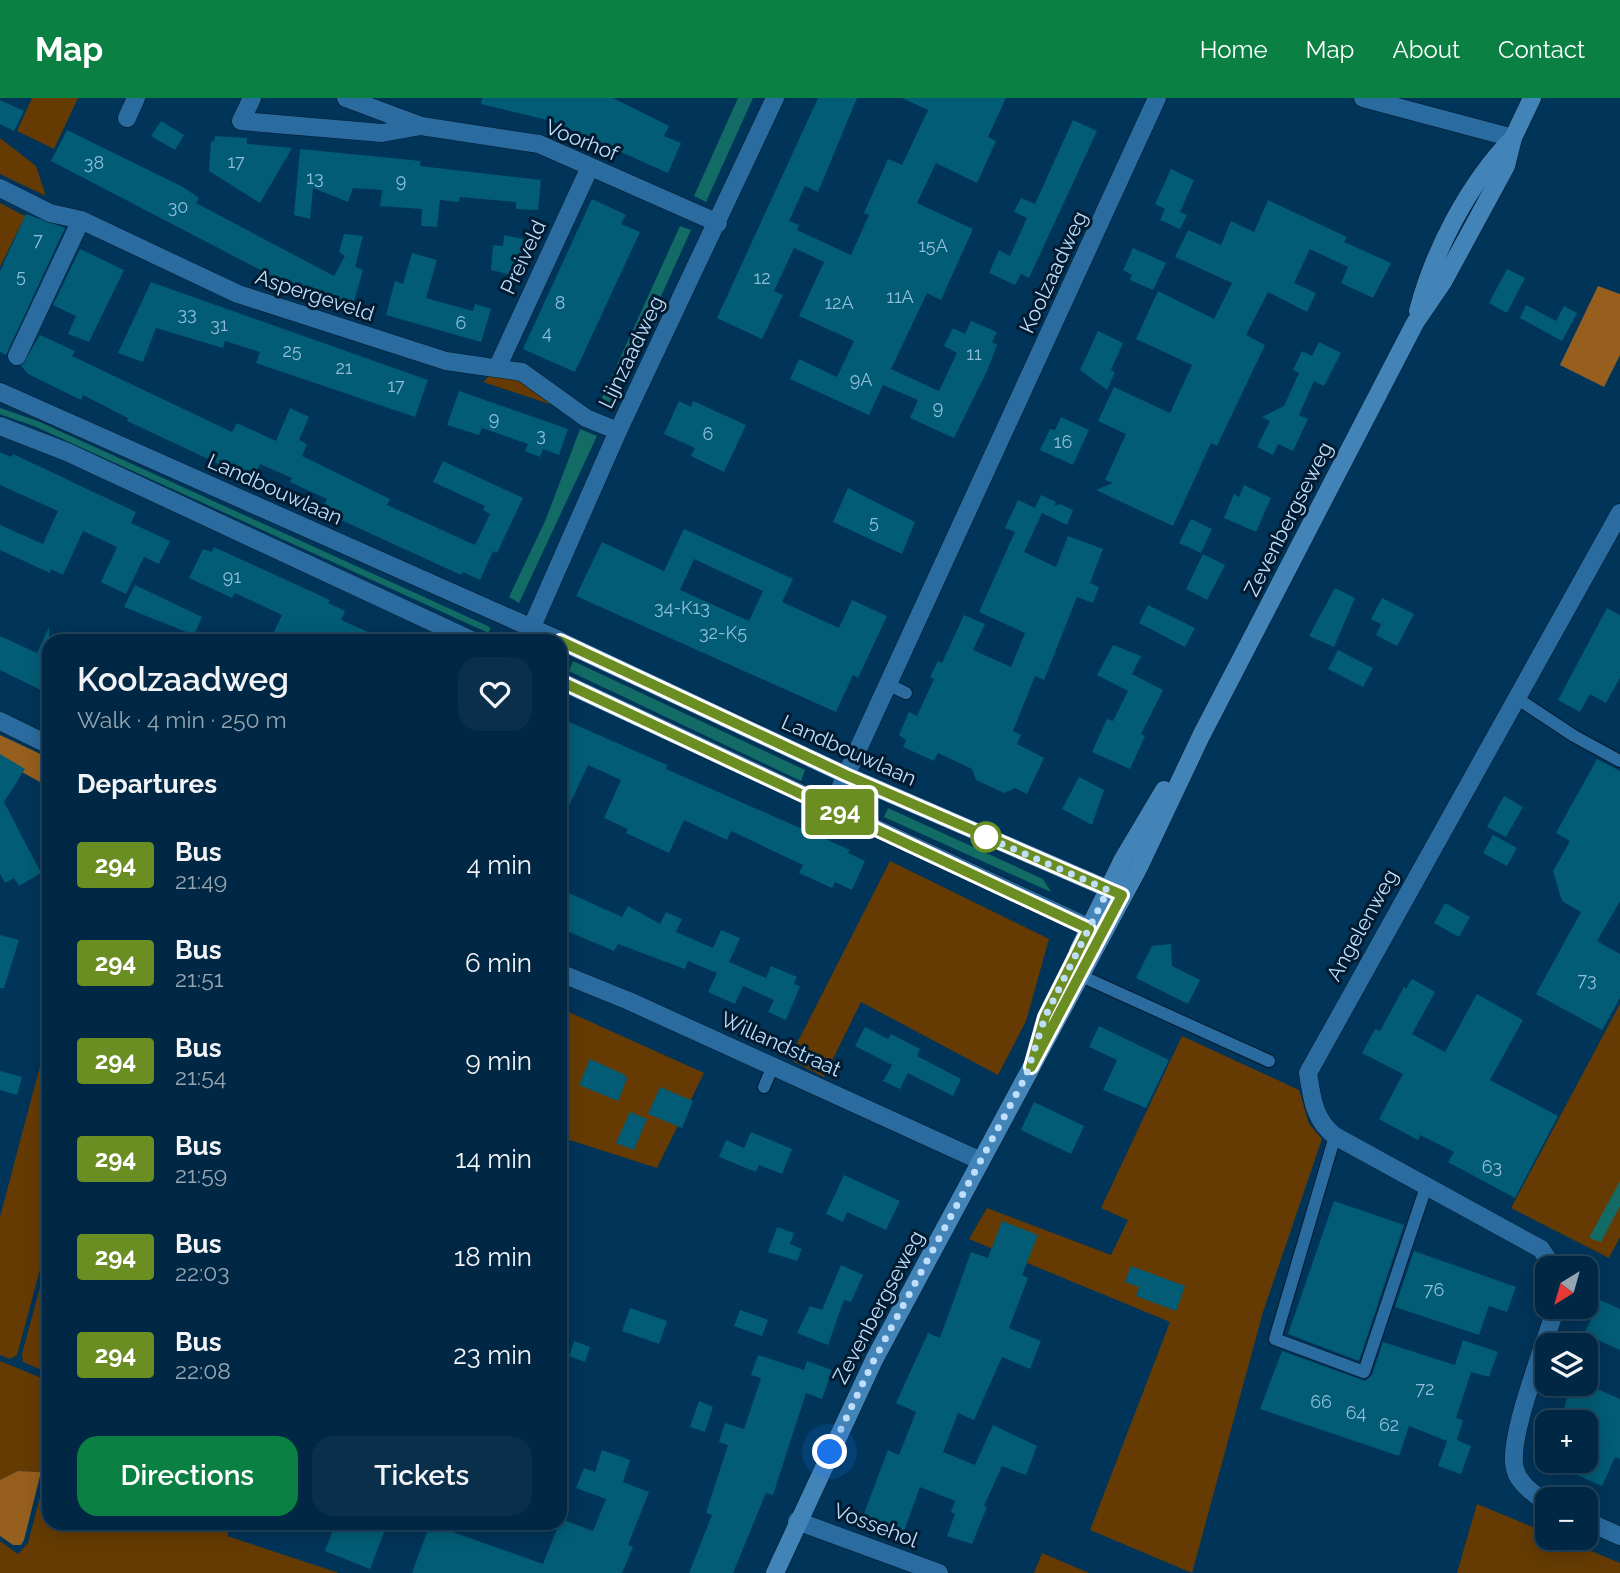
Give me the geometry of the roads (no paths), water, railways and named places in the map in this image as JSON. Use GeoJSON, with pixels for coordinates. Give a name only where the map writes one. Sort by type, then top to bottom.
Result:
{"type":"FeatureCollection","features":[{"type":"Feature","properties":{"kind":"street"},"geometry":{"type":"LineString","coordinates":[[127,118],[136,98]]}},
{"type":"Feature","properties":{"kind":"street","name":"Voorhof"},"geometry":{"type":"LineString","coordinates":[[252,98],[241,121],[382,133],[421,127]]}},
{"type":"Feature","properties":{"kind":"street","name":"Voorhof"},"geometry":{"type":"LineString","coordinates":[[346,98],[421,127],[539,144],[718,223]]}},
{"type":"Feature","properties":{"kind":"street","name":"Lijnzaadweg"},"geometry":{"type":"LineString","coordinates":[[529,634],[618,431],[775,98]]}},
{"type":"Feature","properties":{"kind":"street","name":"Koolzaadweg"},"geometry":{"type":"LineString","coordinates":[[831,808],[1157,98]]}},
{"type":"Feature","properties":{"kind":"street"},"geometry":{"type":"LineString","coordinates":[[1363,98],[1513,138]]}},
{"type":"Feature","properties":{"kind":"street","name":"Zevenbergseweg"},"geometry":{"type":"LineString","coordinates":[[775,1573],[874,1360],[1031,1067],[1073,972],[1115,892],[1139,867],[1201,736],[1415,323],[1428,274],[1455,220],[1494,157],[1513,138],[1531,98]]}},
{"type":"Feature","properties":{"kind":"street","name":"Preiveld"},"geometry":{"type":"LineString","coordinates":[[498,366],[590,167]]}},
{"type":"Feature","properties":{"kind":"street","name":"Aspergeveld"},"geometry":{"type":"LineString","coordinates":[[0,188],[50,213],[81,220],[238,294],[446,361],[498,366],[522,372],[586,418],[618,431]]}},
{"type":"Feature","properties":{"kind":"street"},"geometry":{"type":"LineString","coordinates":[[17,356],[81,220]]}},
{"type":"Feature","properties":{"kind":"street","name":"Landbouwlaan"},"geometry":{"type":"LineString","coordinates":[[0,392],[529,634]]}},
{"type":"Feature","properties":{"kind":"street"},"geometry":{"type":"LineString","coordinates":[[0,426],[67,452],[458,634]]}},
{"type":"Feature","properties":{"kind":"street","name":"Angelenweg"},"geometry":{"type":"LineString","coordinates":[[1546,1256],[1541,1249],[1335,1136],[1326,1129],[1314,1108],[1308,1073],[1515,697],[1620,513]]}},
{"type":"Feature","properties":{"kind":"street","name":"Landbouwlaan"},"geometry":{"type":"LineString","coordinates":[[567,644],[846,775],[1115,892]]}},
{"type":"Feature","properties":{"kind":"street"},"geometry":{"type":"LineString","coordinates":[[567,684],[1095,931]]}},
{"type":"Feature","properties":{"kind":"street"},"geometry":{"type":"LineString","coordinates":[[0,721],[42,742]]}},
{"type":"Feature","properties":{"kind":"street","name":"Willandstraat"},"geometry":{"type":"LineString","coordinates":[[567,976],[629,1001],[981,1161]]}},
{"type":"Feature","properties":{"kind":"street"},"geometry":{"type":"LineString","coordinates":[[1535,1495],[1526,1489],[1514,1465],[1516,1438],[1552,1320]]}},
{"type":"Feature","properties":{"kind":"street","name":"Vossehol"},"geometry":{"type":"LineString","coordinates":[[797,1521],[939,1573]]}},
{"type":"Feature","properties":{"kind":"street"},"geometry":{"type":"LineString","coordinates":[[1598,1526],[1620,1536]]}},
{"type":"Feature","properties":{"kind":"lane"},"geometry":{"type":"LineString","coordinates":[[887,684],[906,693]]}},
{"type":"Feature","properties":{"kind":"lane"},"geometry":{"type":"LineString","coordinates":[[1515,697],[1574,736],[1620,761]]}},
{"type":"Feature","properties":{"kind":"lane"},"geometry":{"type":"LineString","coordinates":[[1073,972],[1269,1061]]}},
{"type":"Feature","properties":{"kind":"lane"},"geometry":{"type":"LineString","coordinates":[[764,1087],[773,1066]]}},
{"type":"Feature","properties":{"kind":"lane"},"geometry":{"type":"LineString","coordinates":[[1335,1136],[1275,1339],[1364,1372],[1426,1187]]}},
{"type":"Feature","properties":{"kind":"waterway"},"geometry":{"type":"LineString","coordinates":[[0,411],[37,424],[487,629]]}}]}
